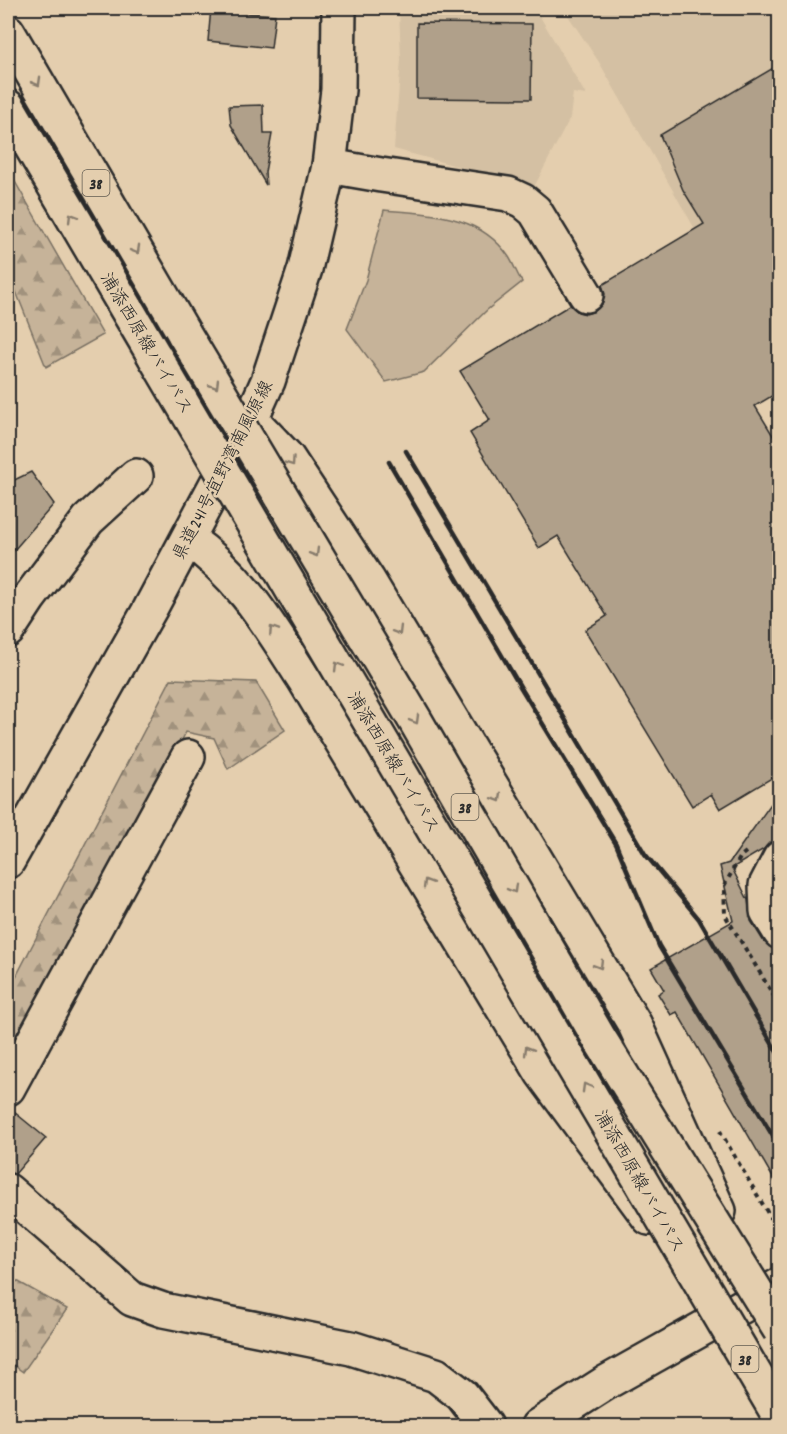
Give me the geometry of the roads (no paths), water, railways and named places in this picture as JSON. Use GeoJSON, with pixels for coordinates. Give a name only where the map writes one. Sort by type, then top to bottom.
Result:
{"type":"FeatureCollection","features":[{"type":"Feature","properties":{"kind":"main road","name":"県道241号宜野湾南風原線"},"geometry":{"type":"LineString","coordinates":[[8,861],[188,539],[251,419],[281,346],[305,269],[329,165],[338,90],[339,8]]}},
{"type":"Feature","properties":{"kind":"main road","name":"浦添西原線バイパス"},"geometry":{"type":"LineString","coordinates":[[8,32],[185,335],[409,710],[599,1038],[764,1281],[780,1330]]}},
{"type":"Feature","properties":{"kind":"main road","name":"浦添西原線バイパス"},"geometry":{"type":"LineString","coordinates":[[8,107],[780,1417]]}},
{"type":"Feature","properties":{"kind":"main road"},"geometry":{"type":"LineString","coordinates":[[329,165],[381,176],[508,194],[523,201],[540,218],[586,295]]}},
{"type":"Feature","properties":{"kind":"main road"},"geometry":{"type":"LineString","coordinates":[[251,419],[287,457],[368,580],[634,1025],[764,1281],[538,1426]]}},
{"type":"Feature","properties":{"kind":"main road"},"geometry":{"type":"LineString","coordinates":[[8,630],[29,598],[88,520],[136,476]]}},
{"type":"Feature","properties":{"kind":"main road"},"geometry":{"type":"LineString","coordinates":[[188,539],[211,555],[248,595],[304,680],[542,1073],[711,1301]]}},
{"type":"Feature","properties":{"kind":"main road"},"geometry":{"type":"LineString","coordinates":[[8,1088],[188,757]]}},
{"type":"Feature","properties":{"kind":"main road"},"geometry":{"type":"LineString","coordinates":[[780,858],[766,885],[767,911],[780,933]]}},
{"type":"Feature","properties":{"kind":"main road"},"geometry":{"type":"LineString","coordinates":[[8,1191],[132,1299],[163,1310],[351,1348],[436,1375],[462,1395],[486,1426]]}},
{"type":"Feature","properties":{"kind":"railway"},"geometry":{"type":"LineString","coordinates":[[406,451],[645,854],[699,919],[780,1057]]}},
{"type":"Feature","properties":{"kind":"railway"},"geometry":{"type":"LineString","coordinates":[[389,462],[521,688],[616,844],[659,946],[780,1148]]}}]}
